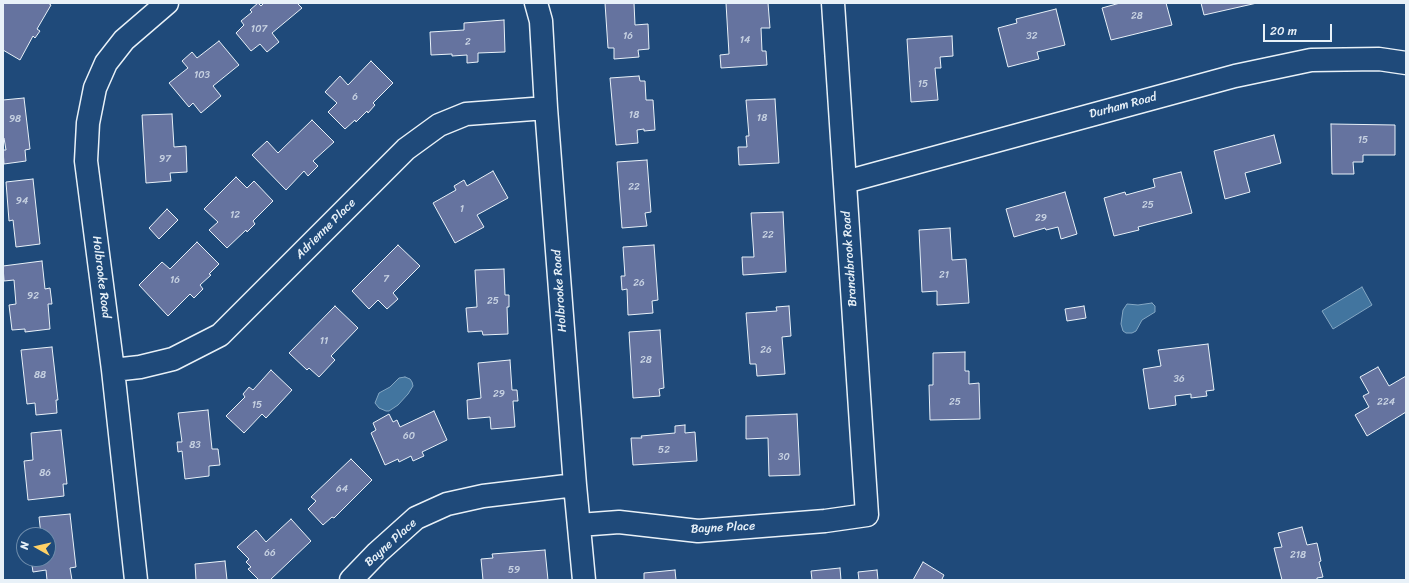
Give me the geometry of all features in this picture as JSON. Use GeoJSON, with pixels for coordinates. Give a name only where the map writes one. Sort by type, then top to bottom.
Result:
{"type":"FeatureCollection","features":[{"type":"Feature","properties":{"kind":"street","name":"Holbrooke Road"},"geometry":{"type":"LineString","coordinates":[[136,580],[113,370],[86,161],[88,123],[95,88],[106,63],[124,40],[167,3]]}},
{"type":"Feature","properties":{"kind":"street","name":"Holbrooke Road"},"geometry":{"type":"LineString","coordinates":[[536,3],[542,21],[546,108],[575,485],[584,580]]}},
{"type":"Feature","properties":{"kind":"street","name":"Branchbrook Road"},"geometry":{"type":"LineString","coordinates":[[833,3],[867,515]]}},
{"type":"Feature","properties":{"kind":"street","name":"Durham Road"},"geometry":{"type":"LineString","coordinates":[[845,182],[1235,76],[1311,60],[1379,59],[1406,63]]}},
{"type":"Feature","properties":{"kind":"street","name":"Adrienne Place"},"geometry":{"type":"LineString","coordinates":[[113,370],[140,367],[173,359],[220,334],[406,149],[439,125],[466,114],[546,108]]}},
{"type":"Feature","properties":{"kind":"street","name":"Bayne Place"},"geometry":{"type":"LineString","coordinates":[[351,580],[377,553],[416,518],[447,504],[482,496],[575,485]]}},
{"type":"Feature","properties":{"kind":"street","name":"Bayne Place"},"geometry":{"type":"LineString","coordinates":[[579,525],[619,522],[698,531],[825,521],[867,515]]}},
{"type":"Feature","properties":{"kind":"water"},"geometry":{"type":"Polygon","coordinates":[[[1362,287],[1372,305],[1333,329],[1322,311],[1362,287]]]}},
{"type":"Feature","properties":{"kind":"water"},"geometry":{"type":"Polygon","coordinates":[[[1152,303],[1155,306],[1155,312],[1142,320],[1136,331],[1126,333],[1123,331],[1121,324],[1123,310],[1127,304],[1138,305],[1152,303]]]}},
{"type":"Feature","properties":{"kind":"water"},"geometry":{"type":"Polygon","coordinates":[[[405,377],[410,379],[413,386],[408,394],[398,405],[389,411],[379,408],[375,403],[379,393],[390,387],[399,378],[405,377]]]}},
{"type":"Feature","properties":{"kind":"building"},"geometry":{"type":"Polygon","coordinates":[[[3,3],[48,3],[51,5],[37,29],[40,31],[35,38],[33,36],[20,60],[3,50],[3,3]]]}},
{"type":"Feature","properties":{"kind":"building"},"geometry":{"type":"Polygon","coordinates":[[[258,3],[261,6],[264,3],[297,3],[302,8],[272,33],[279,42],[267,52],[260,44],[251,51],[236,33],[244,25],[241,21],[252,12],[250,10],[258,3]]]}},
{"type":"Feature","properties":{"kind":"building"},"geometry":{"type":"Polygon","coordinates":[[[605,3],[634,3],[635,25],[648,24],[649,49],[638,50],[639,57],[614,59],[614,48],[608,48],[605,3]]]}},
{"type":"Feature","properties":{"kind":"building"},"geometry":{"type":"Polygon","coordinates":[[[726,3],[768,3],[770,28],[761,28],[762,51],[766,51],[767,65],[721,68],[720,55],[729,54],[726,3]]]}},
{"type":"Feature","properties":{"kind":"building"},"geometry":{"type":"Polygon","coordinates":[[[1120,3],[1166,3],[1172,25],[1111,40],[1102,8],[1120,3]]]}},
{"type":"Feature","properties":{"kind":"building"},"geometry":{"type":"Polygon","coordinates":[[[1201,3],[1257,3],[1204,15],[1201,3]]]}},
{"type":"Feature","properties":{"kind":"building"},"geometry":{"type":"Polygon","coordinates":[[[1056,9],[1065,45],[1037,52],[1039,59],[1008,67],[998,28],[1017,23],[1016,19],[1056,9]]]}},
{"type":"Feature","properties":{"kind":"building"},"geometry":{"type":"Polygon","coordinates":[[[504,20],[505,52],[478,53],[478,62],[467,63],[467,55],[431,55],[430,32],[464,30],[464,23],[504,20]]]}},
{"type":"Feature","properties":{"kind":"building"},"geometry":{"type":"Polygon","coordinates":[[[952,36],[953,56],[940,57],[941,68],[935,68],[938,100],[911,102],[907,39],[952,36]]]}},
{"type":"Feature","properties":{"kind":"building"},"geometry":{"type":"Polygon","coordinates":[[[219,41],[239,65],[213,86],[221,96],[201,113],[193,103],[189,107],[169,83],[188,68],[182,61],[192,52],[197,58],[219,41]]]}},
{"type":"Feature","properties":{"kind":"building"},"geometry":{"type":"Polygon","coordinates":[[[371,61],[393,83],[373,103],[375,105],[368,113],[367,111],[356,122],[355,120],[345,129],[328,112],[337,103],[325,92],[340,76],[348,85],[371,61]]]}},
{"type":"Feature","properties":{"kind":"building"},"geometry":{"type":"Polygon","coordinates":[[[639,76],[640,81],[645,81],[646,100],[653,100],[655,130],[637,130],[638,143],[616,145],[610,78],[639,76]]]}},
{"type":"Feature","properties":{"kind":"building"},"geometry":{"type":"Polygon","coordinates":[[[24,98],[30,149],[25,150],[26,161],[4,164],[3,150],[6,150],[3,138],[3,100],[24,98]]]}},
{"type":"Feature","properties":{"kind":"building"},"geometry":{"type":"Polygon","coordinates":[[[775,99],[779,163],[739,165],[738,147],[747,147],[746,136],[749,136],[746,100],[775,99]]]}},
{"type":"Feature","properties":{"kind":"building"},"geometry":{"type":"Polygon","coordinates":[[[172,114],[174,147],[186,146],[187,172],[170,173],[171,181],[146,183],[142,115],[172,114]]]}},
{"type":"Feature","properties":{"kind":"building"},"geometry":{"type":"Polygon","coordinates":[[[312,120],[334,142],[313,161],[318,166],[308,176],[304,171],[286,190],[252,155],[267,141],[278,153],[312,120]]]}},
{"type":"Feature","properties":{"kind":"building"},"geometry":{"type":"Polygon","coordinates":[[[1331,124],[1395,125],[1395,155],[1363,155],[1363,162],[1353,162],[1354,174],[1332,174],[1331,124]]]}},
{"type":"Feature","properties":{"kind":"building"},"geometry":{"type":"Polygon","coordinates":[[[1274,135],[1281,163],[1245,173],[1250,192],[1225,199],[1214,151],[1274,135]]]}},
{"type":"Feature","properties":{"kind":"building"},"geometry":{"type":"Polygon","coordinates":[[[647,160],[651,212],[645,213],[647,226],[622,228],[617,162],[647,160]]]}},
{"type":"Feature","properties":{"kind":"building"},"geometry":{"type":"Polygon","coordinates":[[[493,171],[508,198],[477,215],[484,227],[455,243],[433,203],[456,190],[454,186],[464,180],[467,186],[493,171]]]}},
{"type":"Feature","properties":{"kind":"building"},"geometry":{"type":"Polygon","coordinates":[[[1181,172],[1192,213],[1138,227],[1139,230],[1114,236],[1104,198],[1125,192],[1126,195],[1155,187],[1153,179],[1181,172]]]}},
{"type":"Feature","properties":{"kind":"building"},"geometry":{"type":"Polygon","coordinates":[[[236,177],[247,188],[254,181],[273,201],[253,221],[255,224],[247,232],[246,230],[227,248],[209,230],[218,222],[204,209],[236,177]]]}},
{"type":"Feature","properties":{"kind":"building"},"geometry":{"type":"Polygon","coordinates":[[[33,179],[40,244],[16,247],[13,220],[9,221],[6,182],[33,179]]]}},
{"type":"Feature","properties":{"kind":"building"},"geometry":{"type":"Polygon","coordinates":[[[1065,192],[1077,234],[1061,239],[1058,227],[1046,230],[1045,228],[1014,237],[1006,209],[1065,192]]]}},
{"type":"Feature","properties":{"kind":"building"},"geometry":{"type":"Polygon","coordinates":[[[167,209],[178,220],[159,239],[149,228],[167,209]]]}},
{"type":"Feature","properties":{"kind":"building"},"geometry":{"type":"Polygon","coordinates":[[[783,212],[786,272],[743,275],[742,257],[754,257],[751,213],[783,212]]]}},
{"type":"Feature","properties":{"kind":"building"},"geometry":{"type":"Polygon","coordinates":[[[950,228],[952,260],[966,259],[969,303],[937,305],[937,291],[922,292],[919,230],[950,228]]]}},
{"type":"Feature","properties":{"kind":"building"},"geometry":{"type":"Polygon","coordinates":[[[197,242],[219,264],[209,274],[211,275],[200,285],[203,289],[194,298],[190,294],[168,316],[139,285],[162,262],[170,269],[197,242]]]}},
{"type":"Feature","properties":{"kind":"building"},"geometry":{"type":"Polygon","coordinates":[[[398,245],[420,266],[393,293],[398,299],[387,309],[378,300],[369,309],[352,291],[398,245]]]}},
{"type":"Feature","properties":{"kind":"building"},"geometry":{"type":"Polygon","coordinates":[[[654,245],[658,300],[652,301],[653,313],[628,315],[627,289],[622,290],[621,276],[625,276],[623,247],[654,245]]]}},
{"type":"Feature","properties":{"kind":"building"},"geometry":{"type":"Polygon","coordinates":[[[42,261],[45,289],[50,288],[52,304],[48,304],[50,329],[25,332],[25,329],[12,330],[9,305],[16,304],[14,280],[4,281],[3,266],[42,261]]]}},
{"type":"Feature","properties":{"kind":"building"},"geometry":{"type":"Polygon","coordinates":[[[504,269],[505,295],[509,295],[509,307],[507,307],[508,334],[483,335],[482,331],[468,332],[466,308],[477,307],[475,270],[504,269]]]}},
{"type":"Feature","properties":{"kind":"building"},"geometry":{"type":"Polygon","coordinates":[[[335,306],[358,328],[331,356],[335,360],[319,377],[309,368],[307,370],[289,353],[335,306]]]}},
{"type":"Feature","properties":{"kind":"building"},"geometry":{"type":"Polygon","coordinates":[[[789,306],[791,336],[782,337],[785,374],[757,376],[756,364],[750,364],[746,313],[777,311],[776,307],[789,306]]]}},
{"type":"Feature","properties":{"kind":"building"},"geometry":{"type":"Polygon","coordinates":[[[1084,306],[1086,318],[1067,321],[1065,309],[1084,306]]]}},
{"type":"Feature","properties":{"kind":"building"},"geometry":{"type":"Polygon","coordinates":[[[660,330],[664,388],[659,389],[660,396],[633,398],[629,332],[660,330]]]}},
{"type":"Feature","properties":{"kind":"building"},"geometry":{"type":"Polygon","coordinates":[[[1208,344],[1214,390],[1206,391],[1207,396],[1191,398],[1191,394],[1175,396],[1176,405],[1149,409],[1143,369],[1161,366],[1158,350],[1208,344]]]}},
{"type":"Feature","properties":{"kind":"building"},"geometry":{"type":"Polygon","coordinates":[[[52,347],[58,400],[56,400],[57,413],[36,415],[35,403],[27,404],[21,350],[52,347]]]}},
{"type":"Feature","properties":{"kind":"building"},"geometry":{"type":"Polygon","coordinates":[[[965,352],[965,371],[969,371],[969,384],[979,383],[980,419],[930,420],[929,385],[933,385],[933,353],[965,352]]]}},
{"type":"Feature","properties":{"kind":"building"},"geometry":{"type":"Polygon","coordinates":[[[510,360],[512,390],[517,390],[518,401],[513,401],[515,427],[491,429],[490,417],[468,419],[467,400],[481,398],[478,363],[510,360]]]}},
{"type":"Feature","properties":{"kind":"building"},"geometry":{"type":"Polygon","coordinates":[[[1378,367],[1389,386],[1406,376],[1406,412],[1367,436],[1355,415],[1369,407],[1363,396],[1369,393],[1360,377],[1378,367]]]}},
{"type":"Feature","properties":{"kind":"building"},"geometry":{"type":"Polygon","coordinates":[[[271,370],[292,390],[266,418],[262,414],[244,433],[226,416],[245,397],[243,394],[249,387],[253,390],[271,370]]]}},
{"type":"Feature","properties":{"kind":"building"},"geometry":{"type":"Polygon","coordinates":[[[208,410],[212,449],[218,449],[220,465],[209,466],[209,476],[185,479],[182,451],[178,452],[177,442],[182,442],[178,413],[208,410]]]}},
{"type":"Feature","properties":{"kind":"building"},"geometry":{"type":"Polygon","coordinates":[[[434,411],[447,440],[422,452],[424,456],[413,461],[411,456],[399,462],[398,459],[385,465],[371,433],[376,430],[373,423],[389,414],[393,422],[397,420],[400,427],[434,411]]]}},
{"type":"Feature","properties":{"kind":"building"},"geometry":{"type":"Polygon","coordinates":[[[797,414],[800,475],[769,476],[768,438],[746,439],[746,416],[797,414]]]}},
{"type":"Feature","properties":{"kind":"building"},"geometry":{"type":"Polygon","coordinates":[[[685,425],[685,433],[695,432],[697,461],[633,465],[631,438],[642,438],[641,436],[675,433],[675,426],[685,425]]]}},
{"type":"Feature","properties":{"kind":"building"},"geometry":{"type":"Polygon","coordinates":[[[61,430],[67,484],[63,484],[64,496],[28,500],[24,461],[33,460],[31,433],[61,430]]]}},
{"type":"Feature","properties":{"kind":"building"},"geometry":{"type":"Polygon","coordinates":[[[351,459],[372,480],[334,518],[332,517],[323,525],[308,509],[316,501],[311,497],[351,459]]]}},
{"type":"Feature","properties":{"kind":"building"},"geometry":{"type":"Polygon","coordinates":[[[70,514],[76,567],[70,568],[72,580],[47,580],[46,570],[33,572],[32,567],[56,567],[56,527],[40,527],[39,517],[70,514]]]}},
{"type":"Feature","properties":{"kind":"building"},"geometry":{"type":"Polygon","coordinates":[[[291,519],[311,541],[270,580],[259,580],[248,569],[251,567],[246,562],[249,559],[237,547],[256,530],[266,542],[291,519]]]}},
{"type":"Feature","properties":{"kind":"building"},"geometry":{"type":"Polygon","coordinates":[[[1302,527],[1307,545],[1317,543],[1321,561],[1319,562],[1323,577],[1317,578],[1317,580],[1282,580],[1274,548],[1282,547],[1278,533],[1302,527]]]}},
{"type":"Feature","properties":{"kind":"building"},"geometry":{"type":"Polygon","coordinates":[[[545,550],[548,580],[483,580],[481,559],[493,558],[492,554],[545,550]]]}},
{"type":"Feature","properties":{"kind":"building"},"geometry":{"type":"Polygon","coordinates":[[[225,561],[227,580],[196,580],[195,564],[225,561]]]}},
{"type":"Feature","properties":{"kind":"building"},"geometry":{"type":"Polygon","coordinates":[[[923,562],[944,575],[942,579],[944,580],[913,580],[923,562]]]}},
{"type":"Feature","properties":{"kind":"building"},"geometry":{"type":"Polygon","coordinates":[[[840,568],[841,580],[812,580],[811,571],[840,568]]]}},
{"type":"Feature","properties":{"kind":"building"},"geometry":{"type":"Polygon","coordinates":[[[675,570],[676,580],[644,580],[644,573],[675,570]]]}},
{"type":"Feature","properties":{"kind":"building"},"geometry":{"type":"Polygon","coordinates":[[[877,570],[878,580],[859,580],[858,572],[877,570]]]}}]}
